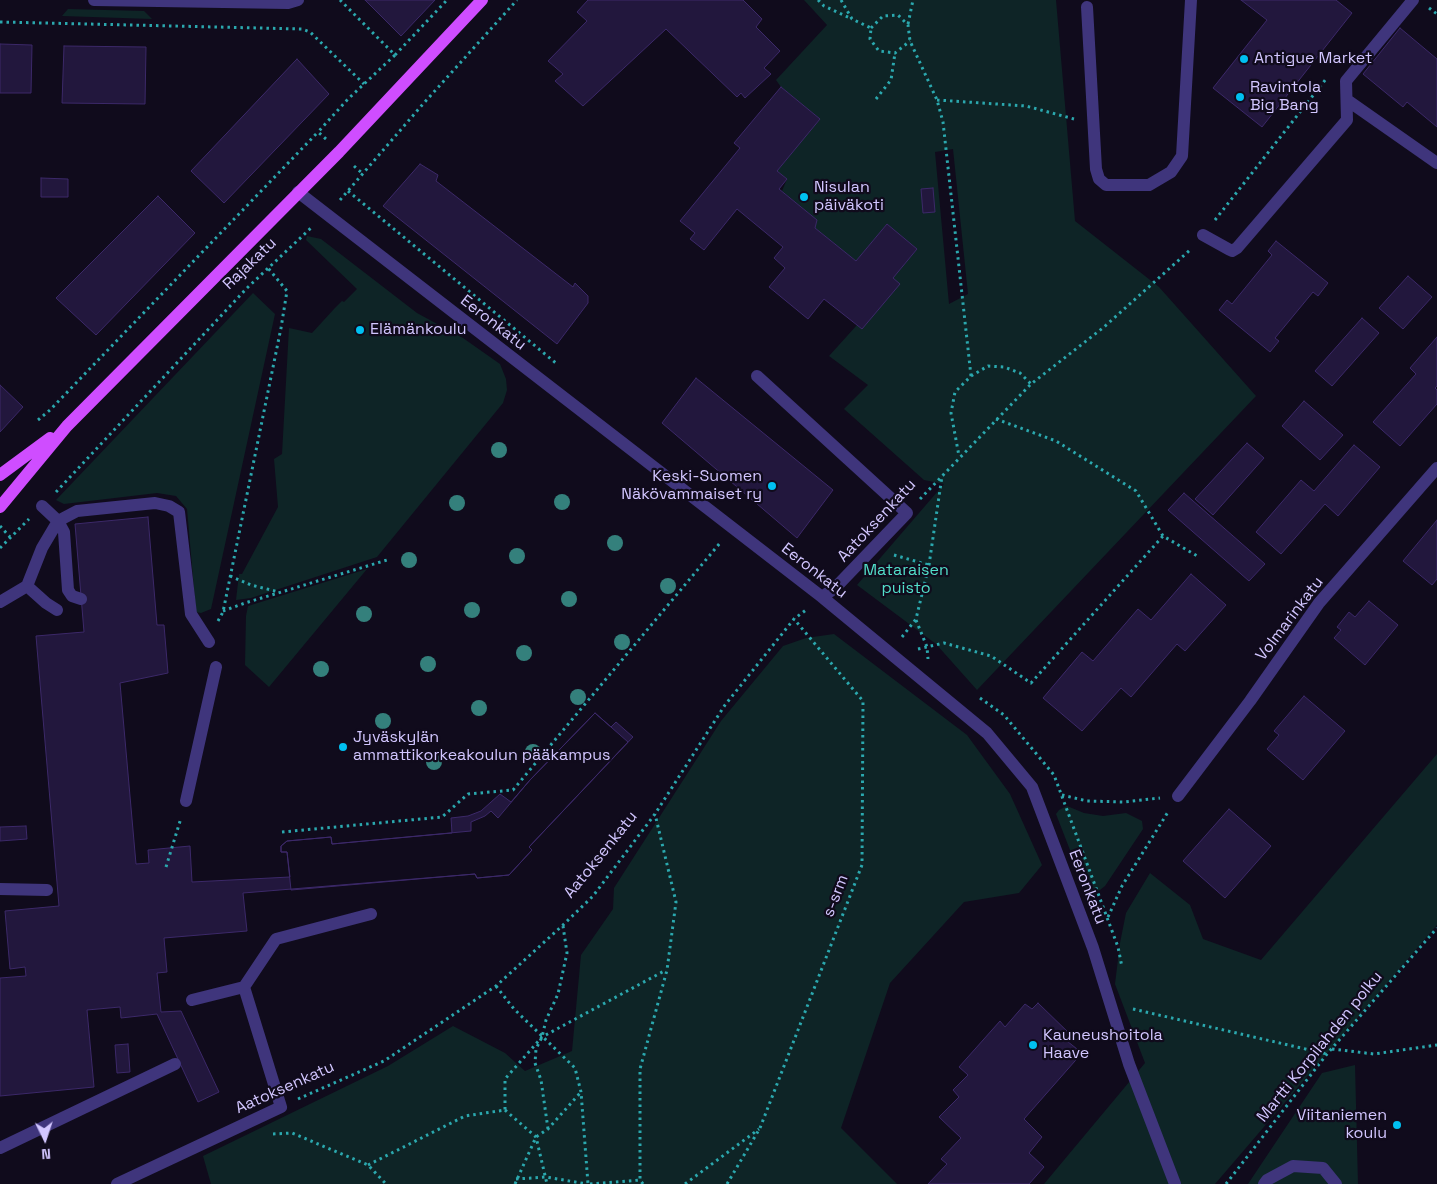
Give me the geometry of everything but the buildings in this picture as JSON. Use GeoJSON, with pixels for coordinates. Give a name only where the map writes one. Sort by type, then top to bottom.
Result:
{"type":"FeatureCollection","features":[{"type":"Feature","properties":{"kind":"main road","name":"Rajakatu"},"geometry":{"type":"LineString","coordinates":[[0,507],[66,426],[339,152],[482,0]]}},
{"type":"Feature","properties":{"kind":"main road","name":"Rajakatu"},"geometry":{"type":"LineString","coordinates":[[0,475],[66,426]]}},
{"type":"Feature","properties":{"kind":"street"},"geometry":{"type":"LineString","coordinates":[[94,0],[279,3],[298,0]]}},
{"type":"Feature","properties":{"kind":"street"},"geometry":{"type":"LineString","coordinates":[[1087,7],[1096,168],[1099,179],[1106,184],[1149,185],[1171,172],[1182,156],[1191,0]]}},
{"type":"Feature","properties":{"kind":"street"},"geometry":{"type":"LineString","coordinates":[[1203,235],[1232,251],[1237,248],[1347,120],[1346,81],[1413,0]]}},
{"type":"Feature","properties":{"kind":"street"},"geometry":{"type":"LineString","coordinates":[[1347,100],[1437,163]]}},
{"type":"Feature","properties":{"kind":"street","name":"Eeronkatu"},"geometry":{"type":"LineString","coordinates":[[298,192],[822,597],[987,733],[1032,787],[1093,948],[1129,1064],[1175,1184]]}},
{"type":"Feature","properties":{"kind":"street"},"geometry":{"type":"LineString","coordinates":[[757,376],[907,513]]}},
{"type":"Feature","properties":{"kind":"street","name":"Volmarinkatu"},"geometry":{"type":"LineString","coordinates":[[1178,796],[1250,701],[1319,603],[1437,468]]}},
{"type":"Feature","properties":{"kind":"street"},"geometry":{"type":"LineString","coordinates":[[0,602],[27,586],[42,548],[58,521],[77,511],[155,503],[169,506],[179,512],[192,614],[209,642]]}},
{"type":"Feature","properties":{"kind":"street"},"geometry":{"type":"LineString","coordinates":[[42,506],[58,521],[64,532],[68,590],[72,596],[81,599]]}},
{"type":"Feature","properties":{"kind":"street","name":"Aatoksenkatu"},"geometry":{"type":"LineString","coordinates":[[822,597],[835,588],[907,513]]}},
{"type":"Feature","properties":{"kind":"street"},"geometry":{"type":"LineString","coordinates":[[27,586],[57,610]]}},
{"type":"Feature","properties":{"kind":"street"},"geometry":{"type":"LineString","coordinates":[[186,801],[216,667]]}},
{"type":"Feature","properties":{"kind":"street"},"geometry":{"type":"LineString","coordinates":[[0,889],[47,890]]}},
{"type":"Feature","properties":{"kind":"street"},"geometry":{"type":"LineString","coordinates":[[192,1000],[244,987],[276,939],[371,914]]}},
{"type":"Feature","properties":{"kind":"street"},"geometry":{"type":"LineString","coordinates":[[244,987],[280,1107]]}},
{"type":"Feature","properties":{"kind":"street"},"geometry":{"type":"LineString","coordinates":[[0,1148],[175,1064]]}},
{"type":"Feature","properties":{"kind":"street","name":"Aatoksenkatu"},"geometry":{"type":"LineString","coordinates":[[117,1184],[280,1107]]}},
{"type":"Feature","properties":{"kind":"street"},"geometry":{"type":"LineString","coordinates":[[1264,1184],[1267,1180],[1293,1166],[1323,1168],[1336,1184]]}},
{"type":"Feature","properties":{"kind":"path"},"geometry":{"type":"LineString","coordinates":[[340,0],[395,55]]}},
{"type":"Feature","properties":{"kind":"path"},"geometry":{"type":"LineString","coordinates":[[36,422],[50,410],[348,99],[395,55],[447,0]]}},
{"type":"Feature","properties":{"kind":"path","name":"Rajakatu"},"geometry":{"type":"LineString","coordinates":[[0,548],[42,506],[247,288],[326,214],[517,0]]}},
{"type":"Feature","properties":{"kind":"path"},"geometry":{"type":"LineString","coordinates":[[818,0],[824,6],[871,28]]}},
{"type":"Feature","properties":{"kind":"path"},"geometry":{"type":"LineString","coordinates":[[841,0],[852,19]]}},
{"type":"Feature","properties":{"kind":"path"},"geometry":{"type":"LineString","coordinates":[[913,0],[908,24],[910,41],[937,100],[943,122],[971,376],[988,366],[1004,366],[1020,373],[1031,384]]}},
{"type":"Feature","properties":{"kind":"path"},"geometry":{"type":"LineString","coordinates":[[895,53],[879,51],[870,39],[871,28],[883,16],[898,15],[908,24]]}},
{"type":"Feature","properties":{"kind":"path"},"geometry":{"type":"LineString","coordinates":[[0,22],[302,29],[310,32],[364,84]]}},
{"type":"Feature","properties":{"kind":"path"},"geometry":{"type":"LineString","coordinates":[[876,98],[891,80],[895,53],[910,41]]}},
{"type":"Feature","properties":{"kind":"path"},"geometry":{"type":"LineString","coordinates":[[937,100],[1026,106],[1093,124]]}},
{"type":"Feature","properties":{"kind":"path"},"geometry":{"type":"LineString","coordinates":[[318,132],[362,174]]}},
{"type":"Feature","properties":{"kind":"path"},"geometry":{"type":"LineString","coordinates":[[209,642],[222,612],[230,576],[287,291],[268,268]]}},
{"type":"Feature","properties":{"kind":"path","name":"Aatoksenkatu"},"geometry":{"type":"LineString","coordinates":[[907,513],[960,457],[951,413],[956,392],[971,376]]}},
{"type":"Feature","properties":{"kind":"path"},"geometry":{"type":"LineString","coordinates":[[996,419],[1056,441],[1136,491],[1164,536],[1199,556]]}},
{"type":"Feature","properties":{"kind":"path"},"geometry":{"type":"LineString","coordinates":[[900,640],[916,619],[929,566],[942,475]]}},
{"type":"Feature","properties":{"kind":"path"},"geometry":{"type":"LineString","coordinates":[[0,526],[10,537]]}},
{"type":"Feature","properties":{"kind":"path"},"geometry":{"type":"LineString","coordinates":[[282,832],[442,817],[468,794],[513,790],[686,582],[733,529]]}},
{"type":"Feature","properties":{"kind":"path"},"geometry":{"type":"LineString","coordinates":[[913,651],[944,644],[991,656],[1031,683],[1164,536]]}},
{"type":"Feature","properties":{"kind":"path"},"geometry":{"type":"LineString","coordinates":[[875,545],[899,558],[929,566]]}},
{"type":"Feature","properties":{"kind":"path"},"geometry":{"type":"LineString","coordinates":[[222,612],[280,592],[387,560]]}},
{"type":"Feature","properties":{"kind":"path"},"geometry":{"type":"LineString","coordinates":[[230,576],[251,585],[280,592]]}},
{"type":"Feature","properties":{"kind":"path","name":"Aatoksenkatu"},"geometry":{"type":"LineString","coordinates":[[280,1107],[384,1061],[496,986],[563,925],[593,896],[655,814],[725,705],[794,619],[822,597]]}},
{"type":"Feature","properties":{"kind":"path","name":"s-srm"},"geometry":{"type":"LineString","coordinates":[[727,1184],[760,1128],[862,865],[863,702],[794,619]]}},
{"type":"Feature","properties":{"kind":"path"},"geometry":{"type":"LineString","coordinates":[[916,619],[927,647],[928,662]]}},
{"type":"Feature","properties":{"kind":"path"},"geometry":{"type":"LineString","coordinates":[[1061,795],[1087,801],[1124,802],[1178,796],[1122,886],[1107,918],[1061,795]]}},
{"type":"Feature","properties":{"kind":"path"},"geometry":{"type":"LineString","coordinates":[[643,1184],[640,1180],[640,1069],[667,970],[676,902],[655,814]]}},
{"type":"Feature","properties":{"kind":"path"},"geometry":{"type":"LineString","coordinates":[[166,867],[181,817]]}},
{"type":"Feature","properties":{"kind":"path"},"geometry":{"type":"LineString","coordinates":[[548,1129],[541,1080],[535,1063],[536,1049],[558,994],[567,954],[563,925]]}},
{"type":"Feature","properties":{"kind":"path","name":"Martti Korpilahden polku"},"geometry":{"type":"LineString","coordinates":[[1226,1184],[1327,1054],[1437,928]]}},
{"type":"Feature","properties":{"kind":"path"},"geometry":{"type":"LineString","coordinates":[[547,1184],[536,1137],[505,1110],[505,1079],[542,1037],[667,970]]}},
{"type":"Feature","properties":{"kind":"path"},"geometry":{"type":"LineString","coordinates":[[496,986],[514,1009],[575,1068],[582,1092],[588,1184]]}},
{"type":"Feature","properties":{"kind":"path"},"geometry":{"type":"LineString","coordinates":[[1111,1004],[1327,1054]]}},
{"type":"Feature","properties":{"kind":"path"},"geometry":{"type":"LineString","coordinates":[[1332,1049],[1374,1054],[1437,1044]]}},
{"type":"Feature","properties":{"kind":"path"},"geometry":{"type":"LineString","coordinates":[[515,1184],[536,1137],[548,1129],[582,1092]]}},
{"type":"Feature","properties":{"kind":"path"},"geometry":{"type":"LineString","coordinates":[[368,1165],[465,1116],[505,1110]]}},
{"type":"Feature","properties":{"kind":"path"},"geometry":{"type":"LineString","coordinates":[[685,1184],[760,1128]]}},
{"type":"Feature","properties":{"kind":"path"},"geometry":{"type":"LineString","coordinates":[[265,1134],[292,1134],[368,1165],[386,1184]]}},
{"type":"Feature","properties":{"kind":"path"},"geometry":{"type":"LineString","coordinates":[[516,1179],[546,1177],[588,1184],[640,1180]]}},
{"type":"Feature","properties":{"kind":"green space","name":"Mataraisen puisto"},"geometry":{"type":"Polygon","coordinates":[[[804,0],[1056,0],[1075,221],[1159,287],[1256,396],[977,690],[936,644],[857,585],[944,484],[924,480],[844,409],[868,385],[829,356],[857,325],[862,329],[899,284],[893,278],[917,249],[887,224],[856,261],[815,228],[817,220],[782,191],[787,179],[777,171],[820,119],[781,87],[776,80],[827,25],[804,0]],[[953,149],[935,152],[949,304],[968,294],[953,149]]]}},
{"type":"Feature","properties":{"kind":"green space"},"geometry":{"type":"Polygon","coordinates":[[[68,9],[144,11],[152,19],[62,16],[68,9]]]}},
{"type":"Feature","properties":{"kind":"green space"},"geometry":{"type":"Polygon","coordinates":[[[307,236],[321,239],[417,313],[463,338],[500,364],[506,379],[507,390],[503,403],[377,557],[251,598],[236,600],[239,574],[242,574],[278,507],[274,459],[282,454],[289,328],[312,333],[342,301],[344,302],[357,289],[306,240],[307,236]]]}},
{"type":"Feature","properties":{"kind":"green space"},"geometry":{"type":"Polygon","coordinates":[[[253,293],[275,314],[211,609],[201,613],[196,612],[187,509],[176,496],[157,493],[64,504],[56,500],[253,293]]]}},
{"type":"Feature","properties":{"kind":"green space"},"geometry":{"type":"Polygon","coordinates":[[[367,569],[269,687],[245,665],[248,606],[367,569]]]}},
{"type":"Feature","properties":{"kind":"green space"},"geometry":{"type":"Polygon","coordinates":[[[834,634],[967,735],[1010,794],[1042,865],[1019,893],[964,902],[890,983],[841,1128],[897,1184],[211,1184],[203,1156],[388,1066],[453,1026],[505,1053],[525,1071],[572,1051],[581,955],[613,909],[614,888],[721,721],[783,646],[806,638],[834,634]]]}},
{"type":"Feature","properties":{"kind":"green space"},"geometry":{"type":"Polygon","coordinates":[[[1437,754],[1437,925],[1215,1184],[1044,1184],[1145,1063],[1115,984],[1126,913],[1150,873],[1190,905],[1203,939],[1261,960],[1437,754]]]}},
{"type":"Feature","properties":{"kind":"green space"},"geometry":{"type":"Polygon","coordinates":[[[1067,806],[1084,813],[1103,816],[1126,813],[1142,821],[1143,829],[1105,886],[1096,893],[1089,892],[1084,886],[1056,814],[1067,806]]]}},
{"type":"Feature","properties":{"kind":"green space"},"geometry":{"type":"Polygon","coordinates":[[[1355,1065],[1358,1184],[1248,1184],[1322,1073],[1355,1065]]]}},
{"type":"Feature","properties":{"kind":"place","name":"Antigue Market"},"geometry":{"type":"Point","coordinates":[1244,59]}},
{"type":"Feature","properties":{"kind":"place","name":"Ravintola Big Bang"},"geometry":{"type":"Point","coordinates":[1240,97]}},
{"type":"Feature","properties":{"kind":"place","name":"Nisulan päiväkoti"},"geometry":{"type":"Point","coordinates":[804,197]}},
{"type":"Feature","properties":{"kind":"place","name":"Elämänkoulu"},"geometry":{"type":"Point","coordinates":[360,330]}},
{"type":"Feature","properties":{"kind":"place","name":"Keski-Suomen Näkövammaiset ry"},"geometry":{"type":"Point","coordinates":[772,486]}},
{"type":"Feature","properties":{"kind":"place","name":"Jyväskylän ammattikorkeakoulun pääkampus"},"geometry":{"type":"Point","coordinates":[343,747]}},
{"type":"Feature","properties":{"kind":"place","name":"Kauneushoitola Haave"},"geometry":{"type":"Point","coordinates":[1033,1045]}},
{"type":"Feature","properties":{"kind":"place","name":"Viitaniemen koulu"},"geometry":{"type":"Point","coordinates":[1397,1125]}}]}
